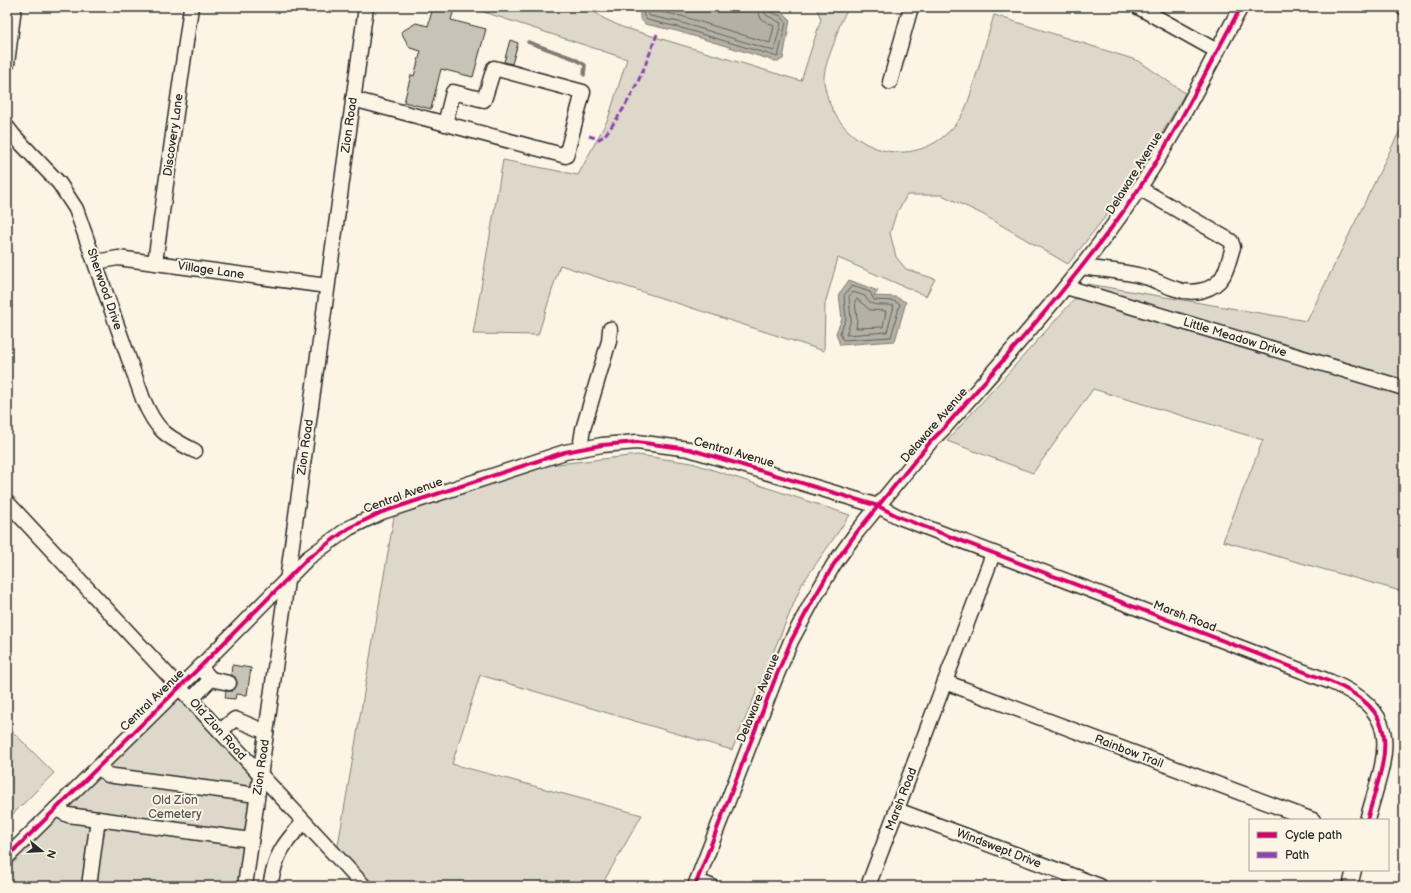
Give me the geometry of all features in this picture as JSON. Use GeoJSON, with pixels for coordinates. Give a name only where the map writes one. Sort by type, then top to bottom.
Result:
{"type":"FeatureCollection","features":[{"type":"Feature","properties":{"kind":"street"},"geometry":{"type":"LineString","coordinates":[[7,64],[14,7]]}},
{"type":"Feature","properties":{"kind":"street","name":"Discovery Lane"},"geometry":{"type":"LineString","coordinates":[[155,262],[191,7]]}},
{"type":"Feature","properties":{"kind":"street","name":"Zion Road"},"geometry":{"type":"LineString","coordinates":[[245,886],[366,7]]}},
{"type":"Feature","properties":{"kind":"street"},"geometry":{"type":"LineString","coordinates":[[890,82],[911,7]]}},
{"type":"Feature","properties":{"kind":"street"},"geometry":{"type":"LineString","coordinates":[[1138,7],[1217,51]]}},
{"type":"Feature","properties":{"kind":"street","name":"Delaware Avenue"},"geometry":{"type":"LineString","coordinates":[[696,884],[791,641],[834,564],[878,506],[931,441],[945,427],[1066,287],[1139,188],[1241,7]]}},
{"type":"Feature","properties":{"kind":"street"},"geometry":{"type":"LineString","coordinates":[[353,99],[445,124],[566,156],[583,92],[494,68],[484,100],[453,92],[445,124]]}},
{"type":"Feature","properties":{"kind":"street","name":"Sherwood Drive"},"geometry":{"type":"LineString","coordinates":[[7,127],[59,183],[71,200],[96,262],[143,399],[152,419],[167,437],[194,451]]}},
{"type":"Feature","properties":{"kind":"street"},"geometry":{"type":"LineString","coordinates":[[1081,267],[1143,276],[1177,290],[1190,292],[1213,286],[1222,276],[1233,247],[1231,241],[1139,188]]}},
{"type":"Feature","properties":{"kind":"street","name":"Village Lane"},"geometry":{"type":"LineString","coordinates":[[96,262],[118,258],[327,286]]}},
{"type":"Feature","properties":{"kind":"street","name":"Little Meadow Drive"},"geometry":{"type":"LineString","coordinates":[[1066,287],[1404,388]]}},
{"type":"Feature","properties":{"kind":"street"},"geometry":{"type":"LineString","coordinates":[[580,448],[583,429],[610,329]]}},
{"type":"Feature","properties":{"kind":"street","name":"Central Avenue"},"geometry":{"type":"LineString","coordinates":[[7,857],[180,687],[308,558],[331,540],[360,522],[382,512],[580,448],[638,442],[684,448],[878,506]]}},
{"type":"Feature","properties":{"kind":"street","name":"Old Zion Road"},"geometry":{"type":"LineString","coordinates":[[7,502],[364,886]]}},
{"type":"Feature","properties":{"kind":"street","name":"Marsh Road"},"geometry":{"type":"LineString","coordinates":[[878,506],[899,518],[1331,682],[1356,694],[1367,703],[1376,715],[1383,728],[1386,740],[1385,755],[1367,819]]}},
{"type":"Feature","properties":{"kind":"street","name":"Marsh Road"},"geometry":{"type":"LineString","coordinates":[[868,886],[993,554]]}},
{"type":"Feature","properties":{"kind":"street"},"geometry":{"type":"LineString","coordinates":[[200,667],[211,679],[229,683]]}},
{"type":"Feature","properties":{"kind":"street"},"geometry":{"type":"LineString","coordinates":[[191,700],[211,679]]}},
{"type":"Feature","properties":{"kind":"street","name":"Rainbow Trail"},"geometry":{"type":"LineString","coordinates":[[946,682],[1310,819]]}},
{"type":"Feature","properties":{"kind":"street"},"geometry":{"type":"LineString","coordinates":[[220,731],[235,719],[266,732]]}},
{"type":"Feature","properties":{"kind":"street"},"geometry":{"type":"LineString","coordinates":[[99,767],[108,775],[257,795]]}},
{"type":"Feature","properties":{"kind":"street"},"geometry":{"type":"LineString","coordinates":[[56,809],[68,814],[98,820],[251,840]]}},
{"type":"Feature","properties":{"kind":"street","name":"Windswept Drive"},"geometry":{"type":"LineString","coordinates":[[897,810],[1100,886]]}},
{"type":"Feature","properties":{"kind":"street"},"geometry":{"type":"LineString","coordinates":[[89,886],[98,820]]}},
{"type":"Feature","properties":{"kind":"street"},"geometry":{"type":"LineString","coordinates":[[270,886],[280,850],[288,838],[304,822]]}},
{"type":"Feature","properties":{"kind":"street"},"geometry":{"type":"LineString","coordinates":[[1350,886],[1354,871]]}},
{"type":"Feature","properties":{"kind":"street"},"geometry":{"type":"LineString","coordinates":[[696,884],[711,886]]}},
{"type":"Feature","properties":{"kind":"green space"},"geometry":{"type":"Polygon","coordinates":[[[485,7],[588,7],[603,18],[622,27],[801,81],[821,19],[816,7],[850,7],[840,24],[827,62],[824,81],[830,105],[842,124],[859,139],[878,149],[899,152],[920,149],[940,139],[958,121],[969,99],[994,15],[1139,61],[1185,93],[1141,170],[1114,212],[1109,212],[1068,264],[982,214],[942,195],[907,195],[896,214],[890,233],[896,257],[906,269],[935,279],[926,296],[838,258],[825,304],[824,351],[560,265],[538,335],[473,334],[503,160],[578,175],[608,119],[627,59],[484,12],[485,7]]]}},
{"type":"Feature","properties":{"kind":"green space"},"geometry":{"type":"Polygon","coordinates":[[[1402,126],[1404,127],[1404,592],[1223,541],[1263,440],[1093,389],[1033,473],[947,441],[1088,284],[1307,321],[1402,126]]]}},
{"type":"Feature","properties":{"kind":"green space"},"geometry":{"type":"Polygon","coordinates":[[[638,455],[692,463],[850,515],[802,584],[732,750],[480,675],[452,764],[642,815],[601,886],[352,886],[354,877],[336,857],[396,505],[504,470],[638,455]]]}},
{"type":"Feature","properties":{"kind":"green space","name":"Old Zion Cemetery"},"geometry":{"type":"Polygon","coordinates":[[[179,699],[260,774],[245,886],[7,886],[7,857],[91,774],[179,699]]]}},
{"type":"Feature","properties":{"kind":"green space"},"geometry":{"type":"Polygon","coordinates":[[[7,726],[54,773],[7,820],[7,726]]]}},
{"type":"Feature","properties":{"kind":"water"},"geometry":{"type":"Polygon","coordinates":[[[640,7],[766,7],[782,12],[790,20],[783,59],[775,61],[677,31],[645,24],[640,18],[640,7]]]}},
{"type":"Feature","properties":{"kind":"water"},"geometry":{"type":"Polygon","coordinates":[[[849,280],[878,291],[874,296],[896,297],[906,302],[895,341],[840,345],[836,333],[842,319],[839,294],[849,280]]]}},
{"type":"Feature","properties":{"kind":"building"},"geometry":{"type":"Polygon","coordinates":[[[433,7],[454,9],[451,20],[486,29],[473,77],[441,69],[431,109],[404,102],[411,75],[414,76],[421,51],[410,48],[401,32],[416,23],[428,26],[433,7]]]}},
{"type":"Feature","properties":{"kind":"building"},"geometry":{"type":"Polygon","coordinates":[[[510,40],[518,43],[512,64],[504,62],[510,40]]]}},
{"type":"Feature","properties":{"kind":"building"},"geometry":{"type":"Polygon","coordinates":[[[232,665],[251,668],[247,695],[236,694],[235,699],[225,698],[226,691],[232,691],[237,684],[235,677],[231,675],[232,665]]]}},
{"type":"Feature","properties":{"kind":"waterway"},"geometry":{"type":"LineString","coordinates":[[528,42],[575,59],[585,65],[584,75]]}},
{"type":"Feature","properties":{"kind":"marked path"},"geometry":{"type":"LineString","coordinates":[[589,136],[599,139],[604,136],[613,124],[635,88],[657,34]]}},
{"type":"Feature","properties":{"kind":"cycle path"},"geometry":{"type":"LineString","coordinates":[[695,886],[791,641],[834,564],[857,532],[931,441],[945,427],[1067,285],[1134,196],[1190,103],[1241,7]]}},
{"type":"Feature","properties":{"kind":"cycle path"},"geometry":{"type":"LineString","coordinates":[[7,857],[200,667],[308,558],[349,528],[382,512],[565,452],[602,445],[637,442],[689,449],[878,506],[899,517],[1331,682],[1355,694],[1371,708],[1381,723],[1384,739],[1384,757],[1367,819]]}}]}
